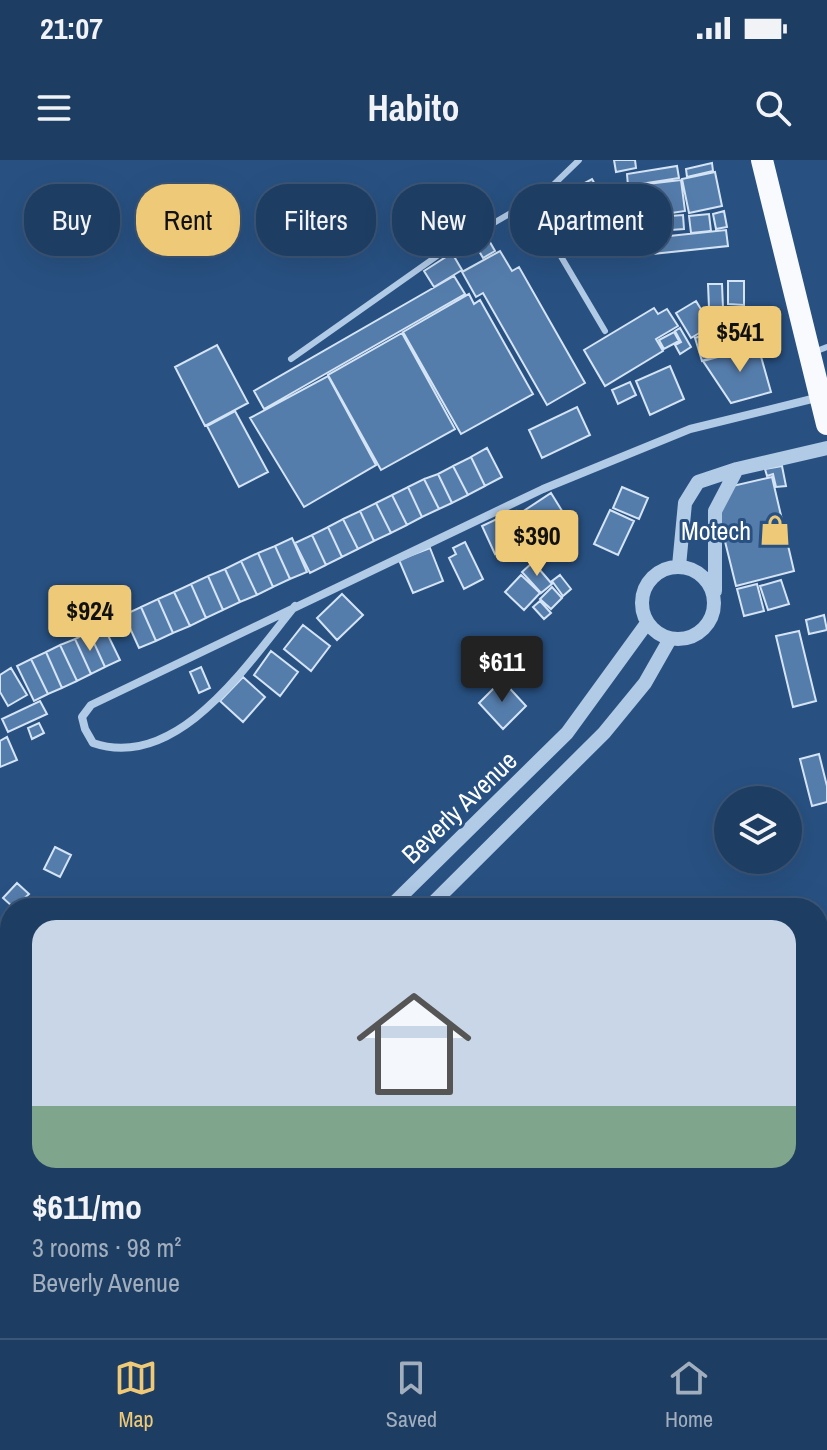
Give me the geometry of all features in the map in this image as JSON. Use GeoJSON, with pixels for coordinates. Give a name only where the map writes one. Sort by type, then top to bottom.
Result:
{"type":"FeatureCollection","features":[{"type":"Feature","properties":{"kind":"highway"},"geometry":{"type":"LineString","coordinates":[[762,160],[819,350],[821,397],[827,424]]}},
{"type":"Feature","properties":{"kind":"street"},"geometry":{"type":"LineString","coordinates":[[295,606],[241,670],[179,732],[157,743],[124,749],[93,743],[82,717],[91,705],[295,606],[543,489],[690,429],[821,397]]}},
{"type":"Feature","properties":{"kind":"street"},"geometry":{"type":"LineString","coordinates":[[679,566],[685,503],[698,482],[737,469],[827,448]]}},
{"type":"Feature","properties":{"kind":"street"},"geometry":{"type":"LineString","coordinates":[[715,603],[708,582],[700,574],[679,566],[658,573],[644,590],[642,601],[647,623],[670,639],[681,640],[701,632],[709,624],[715,603],[715,511],[737,469]]}},
{"type":"Feature","properties":{"kind":"street","name":"Beverly Avenue"},"geometry":{"type":"LineString","coordinates":[[399,898],[567,733],[647,623]]}},
{"type":"Feature","properties":{"kind":"street","name":"Beverly Avenue"},"geometry":{"type":"LineString","coordinates":[[438,898],[604,733],[645,683],[670,639]]}},
{"type":"Feature","properties":{"kind":"lane"},"geometry":{"type":"LineString","coordinates":[[555,184],[579,160]]}},
{"type":"Feature","properties":{"kind":"lane"},"geometry":{"type":"LineString","coordinates":[[291,359],[437,256],[510,215]]}},
{"type":"Feature","properties":{"kind":"lane"},"geometry":{"type":"LineString","coordinates":[[561,256],[605,331]]}},
{"type":"Feature","properties":{"kind":"building"},"geometry":{"type":"Polygon","coordinates":[[[614,160],[635,160],[636,168],[616,172],[614,160]]]}},
{"type":"Feature","properties":{"kind":"building"},"geometry":{"type":"Polygon","coordinates":[[[712,163],[713,171],[687,177],[686,169],[712,163]]]}},
{"type":"Feature","properties":{"kind":"building"},"geometry":{"type":"Polygon","coordinates":[[[677,166],[679,178],[628,184],[627,174],[677,166]]]}},
{"type":"Feature","properties":{"kind":"building"},"geometry":{"type":"Polygon","coordinates":[[[715,172],[722,206],[689,213],[682,179],[715,172]]]}},
{"type":"Feature","properties":{"kind":"building"},"geometry":{"type":"Polygon","coordinates":[[[681,180],[685,211],[672,213],[672,184],[647,184],[681,180]]]}},
{"type":"Feature","properties":{"kind":"building"},"geometry":{"type":"Polygon","coordinates":[[[724,211],[727,227],[716,229],[713,214],[724,211]]]}},
{"type":"Feature","properties":{"kind":"building"},"geometry":{"type":"Polygon","coordinates":[[[709,214],[711,231],[691,233],[689,216],[709,214]]]}},
{"type":"Feature","properties":{"kind":"building"},"geometry":{"type":"Polygon","coordinates":[[[683,215],[684,229],[672,230],[672,216],[683,215]]]}},
{"type":"Feature","properties":{"kind":"building"},"geometry":{"type":"Polygon","coordinates":[[[726,230],[728,246],[672,252],[672,236],[726,230]]]}},
{"type":"Feature","properties":{"kind":"building"},"geometry":{"type":"Polygon","coordinates":[[[500,251],[512,271],[519,267],[585,383],[547,405],[483,293],[476,297],[462,272],[500,251]]]}},
{"type":"Feature","properties":{"kind":"building"},"geometry":{"type":"Polygon","coordinates":[[[447,256],[454,256],[462,270],[434,287],[424,271],[447,256]]]}},
{"type":"Feature","properties":{"kind":"building"},"geometry":{"type":"Polygon","coordinates":[[[454,276],[465,294],[264,409],[254,391],[454,276]]]}},
{"type":"Feature","properties":{"kind":"building"},"geometry":{"type":"Polygon","coordinates":[[[728,281],[744,281],[744,305],[728,304],[728,281]]]}},
{"type":"Feature","properties":{"kind":"building"},"geometry":{"type":"Polygon","coordinates":[[[708,284],[722,284],[723,308],[709,308],[708,284]]]}},
{"type":"Feature","properties":{"kind":"building"},"geometry":{"type":"Polygon","coordinates":[[[469,294],[474,304],[480,300],[533,394],[461,434],[403,332],[469,294]]]}},
{"type":"Feature","properties":{"kind":"building"},"geometry":{"type":"Polygon","coordinates":[[[696,301],[711,326],[691,338],[676,313],[696,301]]]}},
{"type":"Feature","properties":{"kind":"building"},"geometry":{"type":"Polygon","coordinates":[[[654,308],[658,314],[667,309],[678,326],[656,339],[663,351],[605,386],[584,350],[654,308]]]}},
{"type":"Feature","properties":{"kind":"building"},"geometry":{"type":"Polygon","coordinates":[[[744,311],[753,344],[725,351],[716,317],[744,311]]]}},
{"type":"Feature","properties":{"kind":"building"},"geometry":{"type":"Polygon","coordinates":[[[680,328],[691,347],[680,354],[675,345],[681,342],[675,331],[680,328]]]}},
{"type":"Feature","properties":{"kind":"building"},"geometry":{"type":"Polygon","coordinates":[[[715,331],[722,354],[702,361],[695,338],[715,331]]]}},
{"type":"Feature","properties":{"kind":"building"},"geometry":{"type":"Polygon","coordinates":[[[674,332],[679,341],[664,349],[659,340],[674,332]]]}},
{"type":"Feature","properties":{"kind":"building"},"geometry":{"type":"Polygon","coordinates":[[[402,333],[455,429],[381,470],[328,375],[402,333]]]}},
{"type":"Feature","properties":{"kind":"building"},"geometry":{"type":"Polygon","coordinates":[[[217,345],[248,403],[205,426],[175,367],[217,345]]]}},
{"type":"Feature","properties":{"kind":"building"},"geometry":{"type":"Polygon","coordinates":[[[758,346],[771,392],[731,403],[703,361],[758,346]]]}},
{"type":"Feature","properties":{"kind":"building"},"geometry":{"type":"Polygon","coordinates":[[[670,366],[684,399],[650,415],[636,381],[670,366]]]}},
{"type":"Feature","properties":{"kind":"building"},"geometry":{"type":"Polygon","coordinates":[[[328,376],[376,465],[304,507],[250,418],[328,376]]]}},
{"type":"Feature","properties":{"kind":"building"},"geometry":{"type":"Polygon","coordinates":[[[630,382],[636,395],[618,404],[612,390],[630,382]]]}},
{"type":"Feature","properties":{"kind":"building"},"geometry":{"type":"Polygon","coordinates":[[[577,407],[590,435],[542,458],[529,430],[577,407]]]}},
{"type":"Feature","properties":{"kind":"building"},"geometry":{"type":"Polygon","coordinates":[[[235,411],[268,472],[239,487],[207,426],[235,411]]]}},
{"type":"Feature","properties":{"kind":"building"},"geometry":{"type":"Polygon","coordinates":[[[487,448],[502,477],[485,486],[471,457],[487,448]]]}},
{"type":"Feature","properties":{"kind":"building"},"geometry":{"type":"Polygon","coordinates":[[[471,457],[485,486],[468,495],[453,466],[471,457]]]}},
{"type":"Feature","properties":{"kind":"building"},"geometry":{"type":"Polygon","coordinates":[[[453,466],[468,495],[452,503],[438,474],[453,466]]]}},
{"type":"Feature","properties":{"kind":"building"},"geometry":{"type":"Polygon","coordinates":[[[782,466],[786,486],[776,487],[773,474],[767,476],[765,469],[782,466]]]}},
{"type":"Feature","properties":{"kind":"building"},"geometry":{"type":"Polygon","coordinates":[[[438,474],[452,503],[439,509],[424,479],[438,474]]]}},
{"type":"Feature","properties":{"kind":"building"},"geometry":{"type":"Polygon","coordinates":[[[772,477],[794,571],[736,586],[718,513],[728,487],[772,477]]]}},
{"type":"Feature","properties":{"kind":"building"},"geometry":{"type":"Polygon","coordinates":[[[424,479],[439,509],[422,517],[408,487],[424,479]]]}},
{"type":"Feature","properties":{"kind":"building"},"geometry":{"type":"Polygon","coordinates":[[[408,487],[422,517],[407,525],[392,495],[408,487]]]}},
{"type":"Feature","properties":{"kind":"building"},"geometry":{"type":"Polygon","coordinates":[[[622,487],[648,498],[639,519],[613,508],[622,487]]]}},
{"type":"Feature","properties":{"kind":"building"},"geometry":{"type":"Polygon","coordinates":[[[551,493],[572,527],[562,534],[558,528],[537,542],[519,514],[551,493]]]}},
{"type":"Feature","properties":{"kind":"building"},"geometry":{"type":"Polygon","coordinates":[[[392,495],[407,525],[391,533],[376,503],[392,495]]]}},
{"type":"Feature","properties":{"kind":"building"},"geometry":{"type":"Polygon","coordinates":[[[376,503],[391,533],[374,541],[360,511],[376,503]]]}},
{"type":"Feature","properties":{"kind":"building"},"geometry":{"type":"Polygon","coordinates":[[[610,510],[634,521],[618,555],[594,544],[610,510]]]}},
{"type":"Feature","properties":{"kind":"building"},"geometry":{"type":"Polygon","coordinates":[[[360,511],[374,541],[358,549],[343,519],[360,511]]]}},
{"type":"Feature","properties":{"kind":"building"},"geometry":{"type":"Polygon","coordinates":[[[516,511],[529,543],[517,549],[504,516],[516,511]]]}},
{"type":"Feature","properties":{"kind":"building"},"geometry":{"type":"Polygon","coordinates":[[[499,518],[512,545],[495,554],[482,526],[499,518]]]}},
{"type":"Feature","properties":{"kind":"building"},"geometry":{"type":"Polygon","coordinates":[[[343,519],[358,549],[342,557],[328,527],[343,519]]]}},
{"type":"Feature","properties":{"kind":"building"},"geometry":{"type":"Polygon","coordinates":[[[328,527],[342,557],[326,565],[312,535],[328,527]]]}},
{"type":"Feature","properties":{"kind":"building"},"geometry":{"type":"Polygon","coordinates":[[[557,530],[563,538],[545,551],[539,542],[557,530]]]}},
{"type":"Feature","properties":{"kind":"building"},"geometry":{"type":"Polygon","coordinates":[[[312,535],[326,565],[310,573],[295,543],[312,535]]]}},
{"type":"Feature","properties":{"kind":"building"},"geometry":{"type":"Polygon","coordinates":[[[292,538],[307,572],[290,579],[275,546],[292,538]]]}},
{"type":"Feature","properties":{"kind":"building"},"geometry":{"type":"Polygon","coordinates":[[[465,542],[483,579],[464,589],[449,558],[456,554],[453,548],[465,542]]]}},
{"type":"Feature","properties":{"kind":"building"},"geometry":{"type":"Polygon","coordinates":[[[275,546],[290,579],[273,587],[258,553],[275,546]]]}},
{"type":"Feature","properties":{"kind":"building"},"geometry":{"type":"Polygon","coordinates":[[[430,548],[443,581],[413,593],[399,560],[430,548]]]}},
{"type":"Feature","properties":{"kind":"building"},"geometry":{"type":"Polygon","coordinates":[[[258,553],[273,587],[257,595],[241,561],[258,553]]]}},
{"type":"Feature","properties":{"kind":"building"},"geometry":{"type":"Polygon","coordinates":[[[241,561],[257,595],[240,602],[225,569],[241,561]]]}},
{"type":"Feature","properties":{"kind":"building"},"geometry":{"type":"Polygon","coordinates":[[[533,562],[552,584],[541,593],[522,572],[533,562]]]}},
{"type":"Feature","properties":{"kind":"building"},"geometry":{"type":"Polygon","coordinates":[[[225,569],[240,602],[223,610],[208,576],[225,569]]]}},
{"type":"Feature","properties":{"kind":"building"},"geometry":{"type":"Polygon","coordinates":[[[521,575],[540,593],[524,610],[505,592],[521,575]]]}},
{"type":"Feature","properties":{"kind":"building"},"geometry":{"type":"Polygon","coordinates":[[[560,575],[571,589],[563,596],[552,581],[560,575]]]}},
{"type":"Feature","properties":{"kind":"building"},"geometry":{"type":"Polygon","coordinates":[[[208,576],[223,610],[206,618],[191,584],[208,576]]]}},
{"type":"Feature","properties":{"kind":"building"},"geometry":{"type":"Polygon","coordinates":[[[781,580],[789,604],[768,610],[760,586],[781,580]]]}},
{"type":"Feature","properties":{"kind":"building"},"geometry":{"type":"Polygon","coordinates":[[[191,584],[206,618],[190,626],[174,592],[191,584]]]}},
{"type":"Feature","properties":{"kind":"building"},"geometry":{"type":"Polygon","coordinates":[[[757,584],[764,611],[744,616],[737,589],[757,584]]]}},
{"type":"Feature","properties":{"kind":"building"},"geometry":{"type":"Polygon","coordinates":[[[552,587],[562,598],[551,609],[540,599],[552,587]]]}},
{"type":"Feature","properties":{"kind":"building"},"geometry":{"type":"Polygon","coordinates":[[[174,592],[190,626],[173,633],[158,599],[174,592]]]}},
{"type":"Feature","properties":{"kind":"building"},"geometry":{"type":"Polygon","coordinates":[[[342,594],[363,615],[337,640],[317,618],[342,594]]]}},
{"type":"Feature","properties":{"kind":"building"},"geometry":{"type":"Polygon","coordinates":[[[158,599],[173,633],[156,641],[141,607],[158,599]]]}},
{"type":"Feature","properties":{"kind":"building"},"geometry":{"type":"Polygon","coordinates":[[[540,601],[551,613],[544,619],[533,607],[540,601]]]}},
{"type":"Feature","properties":{"kind":"building"},"geometry":{"type":"Polygon","coordinates":[[[141,607],[156,641],[139,648],[124,615],[141,607]]]}},
{"type":"Feature","properties":{"kind":"building"},"geometry":{"type":"Polygon","coordinates":[[[824,615],[827,630],[809,634],[806,620],[824,615]]]}},
{"type":"Feature","properties":{"kind":"building"},"geometry":{"type":"Polygon","coordinates":[[[103,625],[120,660],[105,667],[89,632],[103,625]]]}},
{"type":"Feature","properties":{"kind":"building"},"geometry":{"type":"Polygon","coordinates":[[[303,625],[330,646],[311,671],[284,649],[303,625]]]}},
{"type":"Feature","properties":{"kind":"building"},"geometry":{"type":"Polygon","coordinates":[[[799,631],[816,701],[793,707],[776,636],[799,631]]]}},
{"type":"Feature","properties":{"kind":"building"},"geometry":{"type":"Polygon","coordinates":[[[89,632],[105,667],[91,674],[75,639],[89,632]]]}},
{"type":"Feature","properties":{"kind":"building"},"geometry":{"type":"Polygon","coordinates":[[[75,639],[91,674],[77,681],[60,645],[75,639]]]}},
{"type":"Feature","properties":{"kind":"building"},"geometry":{"type":"Polygon","coordinates":[[[60,645],[77,681],[62,688],[46,652],[60,645]]]}},
{"type":"Feature","properties":{"kind":"building"},"geometry":{"type":"Polygon","coordinates":[[[271,651],[298,672],[280,696],[254,675],[271,651]]]}},
{"type":"Feature","properties":{"kind":"building"},"geometry":{"type":"Polygon","coordinates":[[[46,652],[62,688],[48,694],[31,659],[46,652]]]}},
{"type":"Feature","properties":{"kind":"building"},"geometry":{"type":"Polygon","coordinates":[[[31,659],[48,694],[34,701],[17,666],[31,659]]]}},
{"type":"Feature","properties":{"kind":"building"},"geometry":{"type":"Polygon","coordinates":[[[201,667],[210,688],[199,693],[190,672],[201,667]]]}},
{"type":"Feature","properties":{"kind":"building"},"geometry":{"type":"Polygon","coordinates":[[[11,668],[27,695],[8,706],[0,692],[0,675],[11,668]]]}},
{"type":"Feature","properties":{"kind":"building"},"geometry":{"type":"Polygon","coordinates":[[[243,677],[265,697],[243,722],[220,701],[243,677]]]}},
{"type":"Feature","properties":{"kind":"building"},"geometry":{"type":"Polygon","coordinates":[[[502,680],[526,706],[503,729],[479,703],[502,680]]]}},
{"type":"Feature","properties":{"kind":"building"},"geometry":{"type":"Polygon","coordinates":[[[40,701],[47,714],[8,732],[2,719],[40,701]]]}},
{"type":"Feature","properties":{"kind":"building"},"geometry":{"type":"Polygon","coordinates":[[[39,723],[44,733],[32,739],[28,728],[39,723]]]}},
{"type":"Feature","properties":{"kind":"building"},"geometry":{"type":"Polygon","coordinates":[[[7,737],[17,760],[0,767],[0,741],[7,737]]]}},
{"type":"Feature","properties":{"kind":"building"},"geometry":{"type":"Polygon","coordinates":[[[819,754],[827,786],[827,802],[812,806],[800,759],[819,754]]]}},
{"type":"Feature","properties":{"kind":"building"},"geometry":{"type":"Polygon","coordinates":[[[55,847],[71,855],[60,877],[44,869],[55,847]]]}},
{"type":"Feature","properties":{"kind":"building"},"geometry":{"type":"Polygon","coordinates":[[[17,883],[29,894],[25,898],[3,898],[17,883]]]}},
{"type":"Feature","properties":{"kind":"place","name":"Motech"},"geometry":{"type":"Point","coordinates":[775,530]}}]}
